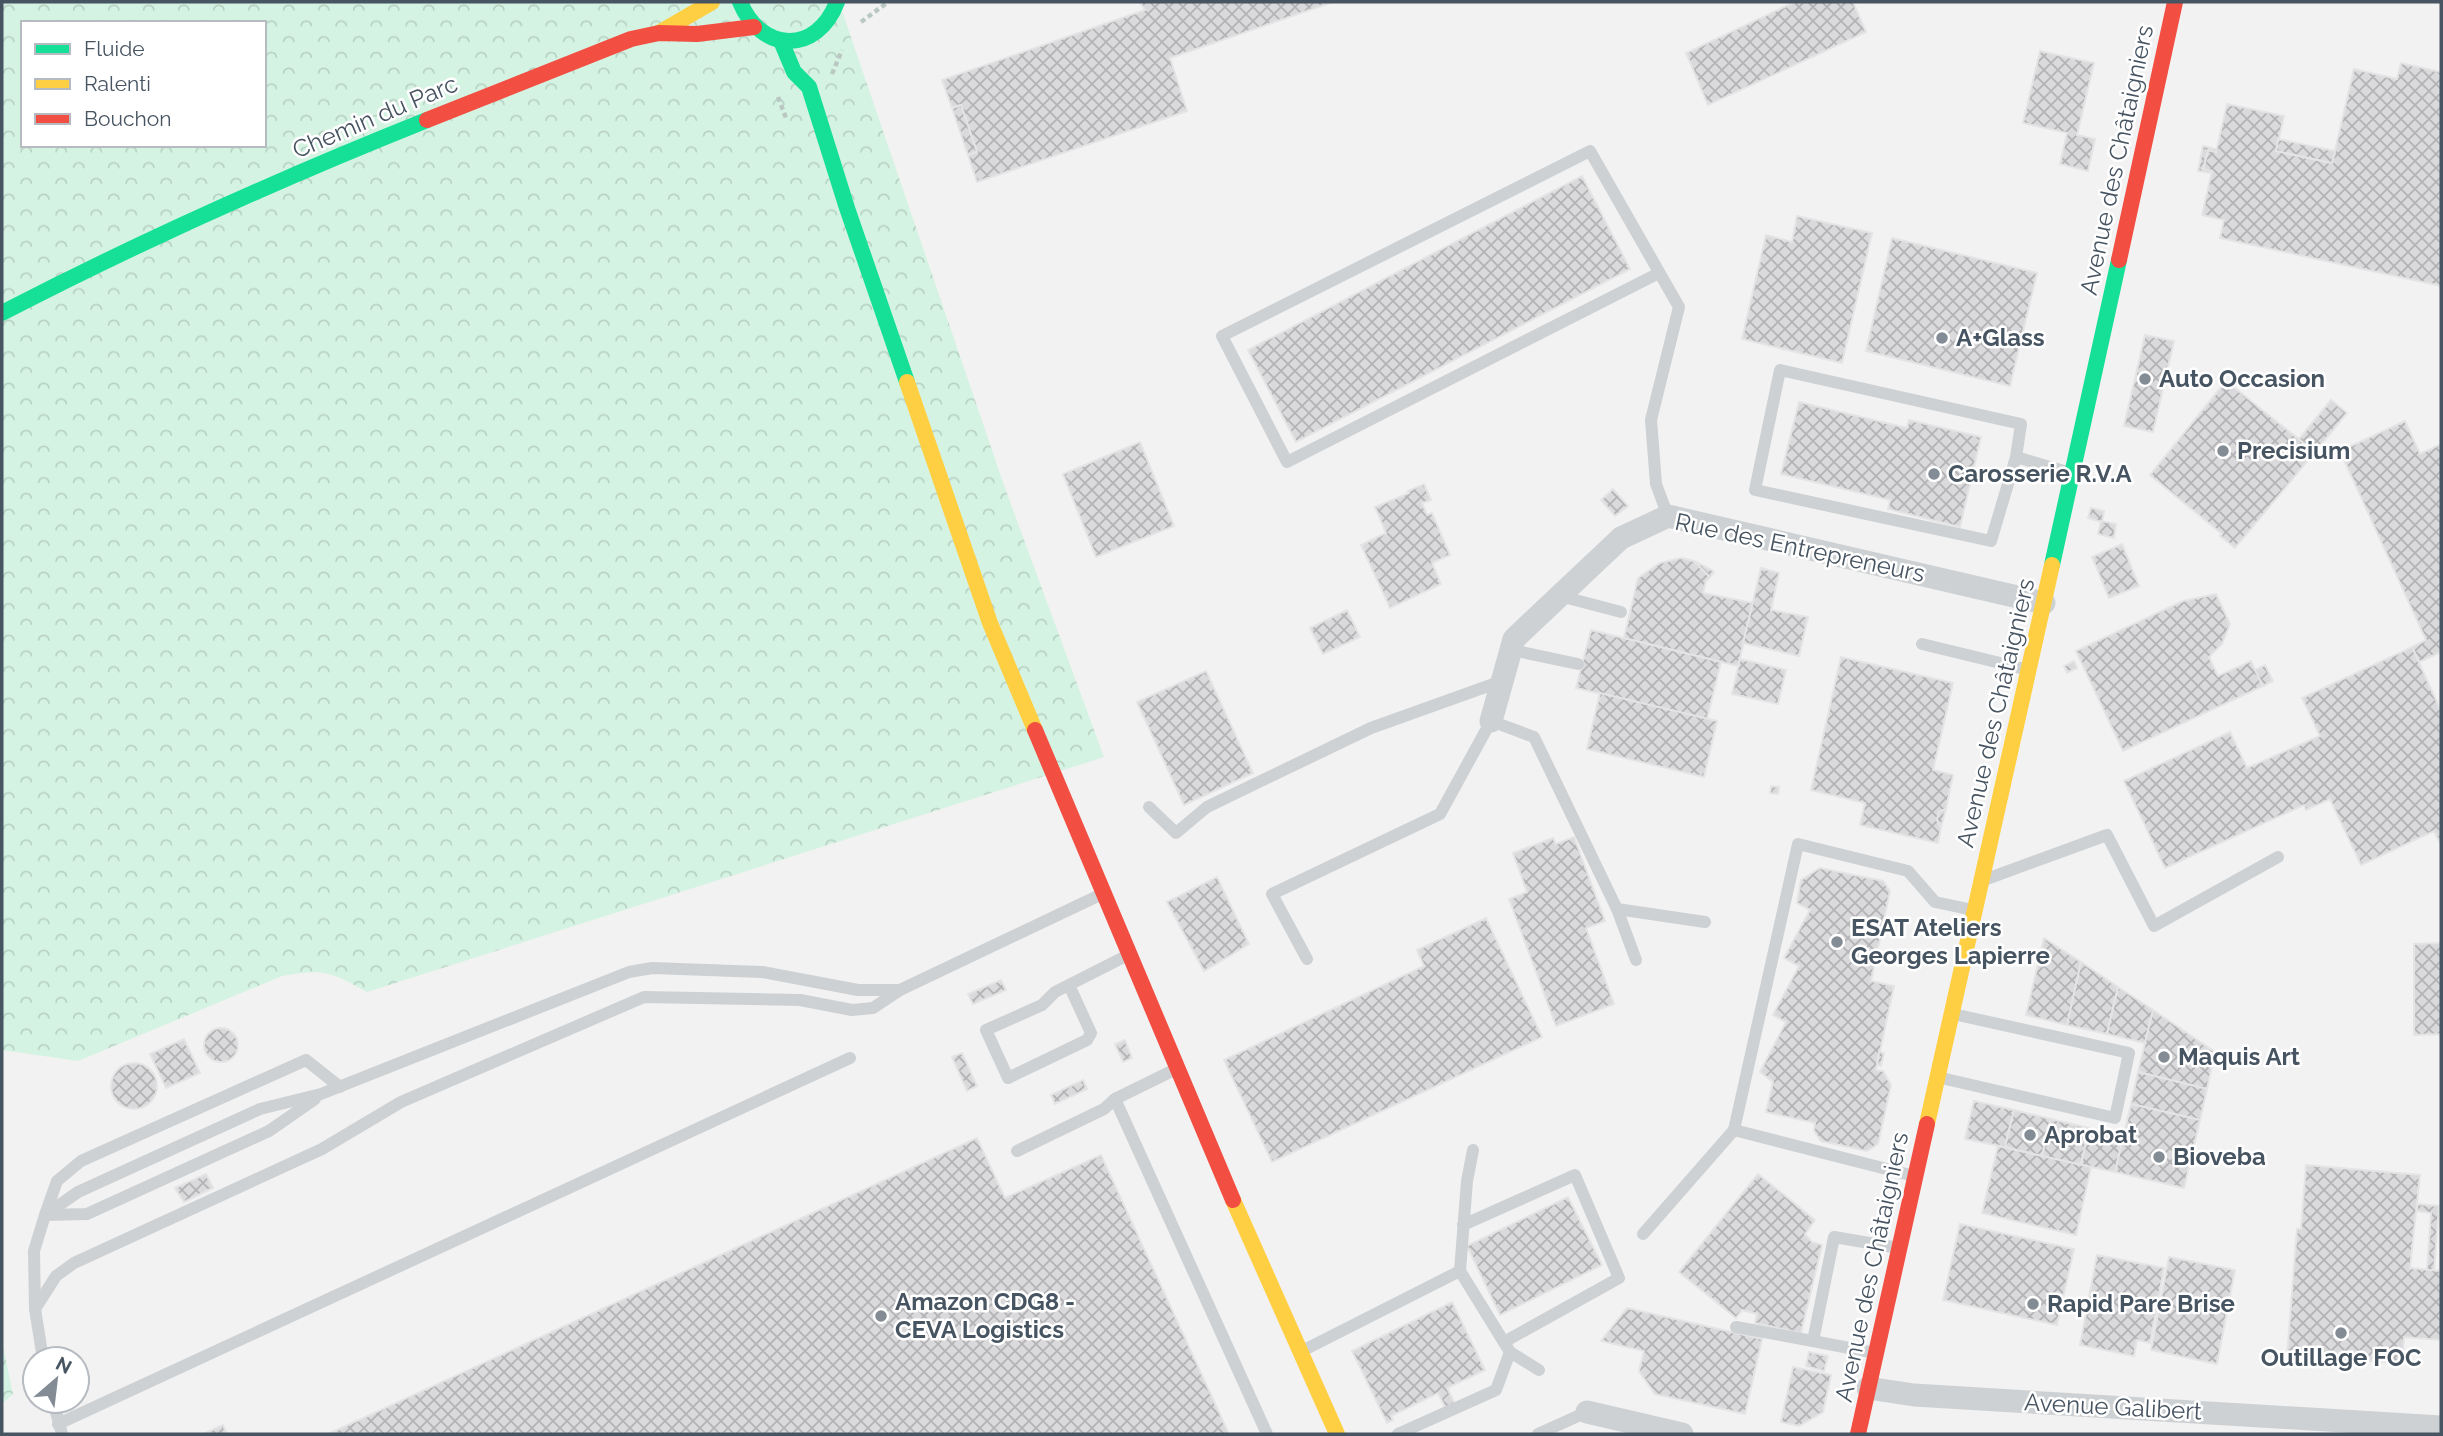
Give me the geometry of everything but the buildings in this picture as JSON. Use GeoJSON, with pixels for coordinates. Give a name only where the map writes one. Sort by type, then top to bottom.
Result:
{"type":"FeatureCollection","features":[{"type":"Feature","properties":{"kind":"street"},"geometry":{"type":"LineString","coordinates":[[659,33],[712,2]]}},
{"type":"Feature","properties":{"kind":"street"},"geometry":{"type":"LineString","coordinates":[[740,2],[746,19],[754,27],[766,36],[781,41],[810,37],[822,29],[831,19],[837,2]]}},
{"type":"Feature","properties":{"kind":"street","name":"Avenue des Châtaigniers"},"geometry":{"type":"LineString","coordinates":[[1858,1434],[2175,2]]}},
{"type":"Feature","properties":{"kind":"street"},"geometry":{"type":"LineString","coordinates":[[659,33],[698,34],[754,27]]}},
{"type":"Feature","properties":{"kind":"street"},"geometry":{"type":"LineString","coordinates":[[822,29],[824,47]]}},
{"type":"Feature","properties":{"kind":"street","name":"Chemin du Parc"},"geometry":{"type":"LineString","coordinates":[[2,313],[82,270],[195,218],[415,123],[632,39],[659,33]]}},
{"type":"Feature","properties":{"kind":"street"},"geometry":{"type":"LineString","coordinates":[[781,41],[794,72],[808,87],[990,623],[1258,1260],[1337,1434]]}},
{"type":"Feature","properties":{"kind":"street"},"geometry":{"type":"LineString","coordinates":[[808,87],[817,70]]}},
{"type":"Feature","properties":{"kind":"street","name":"Rue des Entrepreneurs"},"geometry":{"type":"LineString","coordinates":[[1491,721],[1514,639],[1621,538],[1668,516],[2044,603]]}},
{"type":"Feature","properties":{"kind":"street","name":"Avenue Galibert"},"geometry":{"type":"LineString","coordinates":[[1868,1388],[1914,1395],[2441,1427]]}},
{"type":"Feature","properties":{"kind":"street"},"geometry":{"type":"LineString","coordinates":[[1587,1412],[1682,1434]]}},
{"type":"Feature","properties":{"kind":"lane"},"geometry":{"type":"LineString","coordinates":[[1659,273],[1287,462],[1222,336],[1590,151],[1679,307],[1651,420],[1656,484],[1668,516]]}},
{"type":"Feature","properties":{"kind":"lane"},"geometry":{"type":"LineString","coordinates":[[1780,370],[2021,424],[2016,457],[1991,541],[1755,490],[1780,370]]}},
{"type":"Feature","properties":{"kind":"lane"},"geometry":{"type":"LineString","coordinates":[[2016,457],[2072,473]]}},
{"type":"Feature","properties":{"kind":"lane"},"geometry":{"type":"LineString","coordinates":[[1560,596],[1621,612]]}},
{"type":"Feature","properties":{"kind":"lane"},"geometry":{"type":"LineString","coordinates":[[1922,644],[2029,670]]}},
{"type":"Feature","properties":{"kind":"lane"},"geometry":{"type":"LineString","coordinates":[[1511,650],[1578,664]]}},
{"type":"Feature","properties":{"kind":"lane"},"geometry":{"type":"LineString","coordinates":[[1149,807],[1176,832],[1207,807],[1371,728],[1502,681]]}},
{"type":"Feature","properties":{"kind":"lane"},"geometry":{"type":"LineString","coordinates":[[1307,959],[1272,894],[1440,814],[1491,721],[1534,737],[1616,909],[1636,960]]}},
{"type":"Feature","properties":{"kind":"lane"},"geometry":{"type":"LineString","coordinates":[[1981,881],[2106,835],[2154,926],[2277,857]]}},
{"type":"Feature","properties":{"kind":"lane"},"geometry":{"type":"LineString","coordinates":[[1643,1234],[1734,1130],[1798,844],[1908,871],[1935,902],[1974,910]]}},
{"type":"Feature","properties":{"kind":"lane"},"geometry":{"type":"LineString","coordinates":[[35,1309],[56,1276],[74,1263],[322,1149],[401,1102],[644,997],[800,1000],[852,1010],[873,1008],[900,990],[1102,894]]}},
{"type":"Feature","properties":{"kind":"lane"},"geometry":{"type":"LineString","coordinates":[[1616,909],[1705,922]]}},
{"type":"Feature","properties":{"kind":"lane"},"geometry":{"type":"LineString","coordinates":[[1069,985],[1091,1033],[1087,1040],[1008,1078],[986,1030],[1042,1006],[1055,992],[1128,955]]}},
{"type":"Feature","properties":{"kind":"lane"},"geometry":{"type":"LineString","coordinates":[[45,1215],[78,1192],[260,1109],[340,1087],[629,972],[652,968],[762,972],[858,990],[900,990]]}},
{"type":"Feature","properties":{"kind":"lane"},"geometry":{"type":"LineString","coordinates":[[1937,1077],[2115,1118],[2129,1053],[1951,1013]]}},
{"type":"Feature","properties":{"kind":"lane"},"geometry":{"type":"LineString","coordinates":[[60,1429],[850,1058]]}},
{"type":"Feature","properties":{"kind":"lane"},"geometry":{"type":"LineString","coordinates":[[41,1345],[35,1309],[34,1251],[57,1181],[81,1161],[306,1060],[340,1087]]}},
{"type":"Feature","properties":{"kind":"lane"},"geometry":{"type":"LineString","coordinates":[[1017,1151],[1104,1110],[1115,1099],[1178,1068]]}},
{"type":"Feature","properties":{"kind":"lane"},"geometry":{"type":"LineString","coordinates":[[45,1215],[87,1214],[269,1131],[321,1094]]}},
{"type":"Feature","properties":{"kind":"lane"},"geometry":{"type":"LineString","coordinates":[[1115,1099],[1267,1434]]}},
{"type":"Feature","properties":{"kind":"lane"},"geometry":{"type":"LineString","coordinates":[[1734,1130],[1914,1177]]}},
{"type":"Feature","properties":{"kind":"lane"},"geometry":{"type":"LineString","coordinates":[[1473,1150],[1467,1181],[1460,1271],[1507,1347],[1539,1370]]}},
{"type":"Feature","properties":{"kind":"lane"},"geometry":{"type":"LineString","coordinates":[[1398,1434],[1496,1390],[1507,1347],[1619,1278],[1575,1175],[1463,1225]]}},
{"type":"Feature","properties":{"kind":"lane"},"geometry":{"type":"LineString","coordinates":[[1813,1340],[1834,1237],[1899,1248]]}},
{"type":"Feature","properties":{"kind":"lane"},"geometry":{"type":"LineString","coordinates":[[1300,1352],[1460,1271]]}},
{"type":"Feature","properties":{"kind":"lane"},"geometry":{"type":"LineString","coordinates":[[1736,1327],[1876,1353]]}},
{"type":"Feature","properties":{"kind":"lane"},"geometry":{"type":"LineString","coordinates":[[1538,1434],[1587,1412]]}},
{"type":"Feature","properties":{"kind":"green space"},"geometry":{"type":"Polygon","coordinates":[[[2,2],[839,2],[1005,488],[1104,757],[367,992],[327,973],[308,972],[282,976],[78,1061],[2,1050],[2,2]]]}},
{"type":"Feature","properties":{"kind":"green space"},"geometry":{"type":"Polygon","coordinates":[[[2,1341],[13,1394],[2,1404],[2,1341]]]}},
{"type":"Feature","properties":{"kind":"traffic: fast"},"geometry":{"type":"LineString","coordinates":[[740,2],[749,19],[761,31],[789,41],[803,39],[816,32],[828,19],[837,2]]}},
{"type":"Feature","properties":{"kind":"traffic: fast"},"geometry":{"type":"LineString","coordinates":[[781,41],[794,72],[809,87],[907,382]]}},
{"type":"Feature","properties":{"kind":"traffic: fast"},"geometry":{"type":"LineString","coordinates":[[2,313],[212,211],[427,120]]}},
{"type":"Feature","properties":{"kind":"traffic: fast"},"geometry":{"type":"LineString","coordinates":[[2052,565],[2119,260]]}},
{"type":"Feature","properties":{"kind":"traffic: slow"},"geometry":{"type":"LineString","coordinates":[[659,33],[712,2]]}},
{"type":"Feature","properties":{"kind":"traffic: slow"},"geometry":{"type":"LineString","coordinates":[[907,382],[990,623],[1035,730]]}},
{"type":"Feature","properties":{"kind":"traffic: slow"},"geometry":{"type":"LineString","coordinates":[[1927,1124],[2052,565]]}},
{"type":"Feature","properties":{"kind":"traffic: slow"},"geometry":{"type":"LineString","coordinates":[[1233,1200],[1337,1434]]}},
{"type":"Feature","properties":{"kind":"traffic: jam"},"geometry":{"type":"LineString","coordinates":[[2119,260],[2175,2]]}},
{"type":"Feature","properties":{"kind":"traffic: jam"},"geometry":{"type":"LineString","coordinates":[[427,120],[631,39],[659,33],[697,34],[754,27]]}},
{"type":"Feature","properties":{"kind":"traffic: jam"},"geometry":{"type":"LineString","coordinates":[[1035,730],[1233,1200]]}},
{"type":"Feature","properties":{"kind":"traffic: jam"},"geometry":{"type":"LineString","coordinates":[[1858,1434],[1927,1124]]}},
{"type":"Feature","properties":{"kind":"place","name":"A+Glass"},"geometry":{"type":"Point","coordinates":[1942,338]}},
{"type":"Feature","properties":{"kind":"place","name":"Auto Occasion"},"geometry":{"type":"Point","coordinates":[2145,379]}},
{"type":"Feature","properties":{"kind":"place","name":"Precisium"},"geometry":{"type":"Point","coordinates":[2223,451]}},
{"type":"Feature","properties":{"kind":"place","name":"Carosserie R.V.A"},"geometry":{"type":"Point","coordinates":[1934,474]}},
{"type":"Feature","properties":{"kind":"place","name":"ESAT Ateliers Georges Lapierre"},"geometry":{"type":"Point","coordinates":[1837,942]}},
{"type":"Feature","properties":{"kind":"place","name":"Maquis Art"},"geometry":{"type":"Point","coordinates":[2164,1057]}},
{"type":"Feature","properties":{"kind":"place","name":"Aprobat"},"geometry":{"type":"Point","coordinates":[2030,1135]}},
{"type":"Feature","properties":{"kind":"place","name":"Bioveba"},"geometry":{"type":"Point","coordinates":[2159,1157]}},
{"type":"Feature","properties":{"kind":"place","name":"Rapid Pare Brise"},"geometry":{"type":"Point","coordinates":[2033,1304]}},
{"type":"Feature","properties":{"kind":"place","name":"Amazon CDG8 - CEVA Logistics"},"geometry":{"type":"Point","coordinates":[881,1316]}},
{"type":"Feature","properties":{"kind":"place","name":"Outillage FOC"},"geometry":{"type":"Point","coordinates":[2341,1333]}}]}
